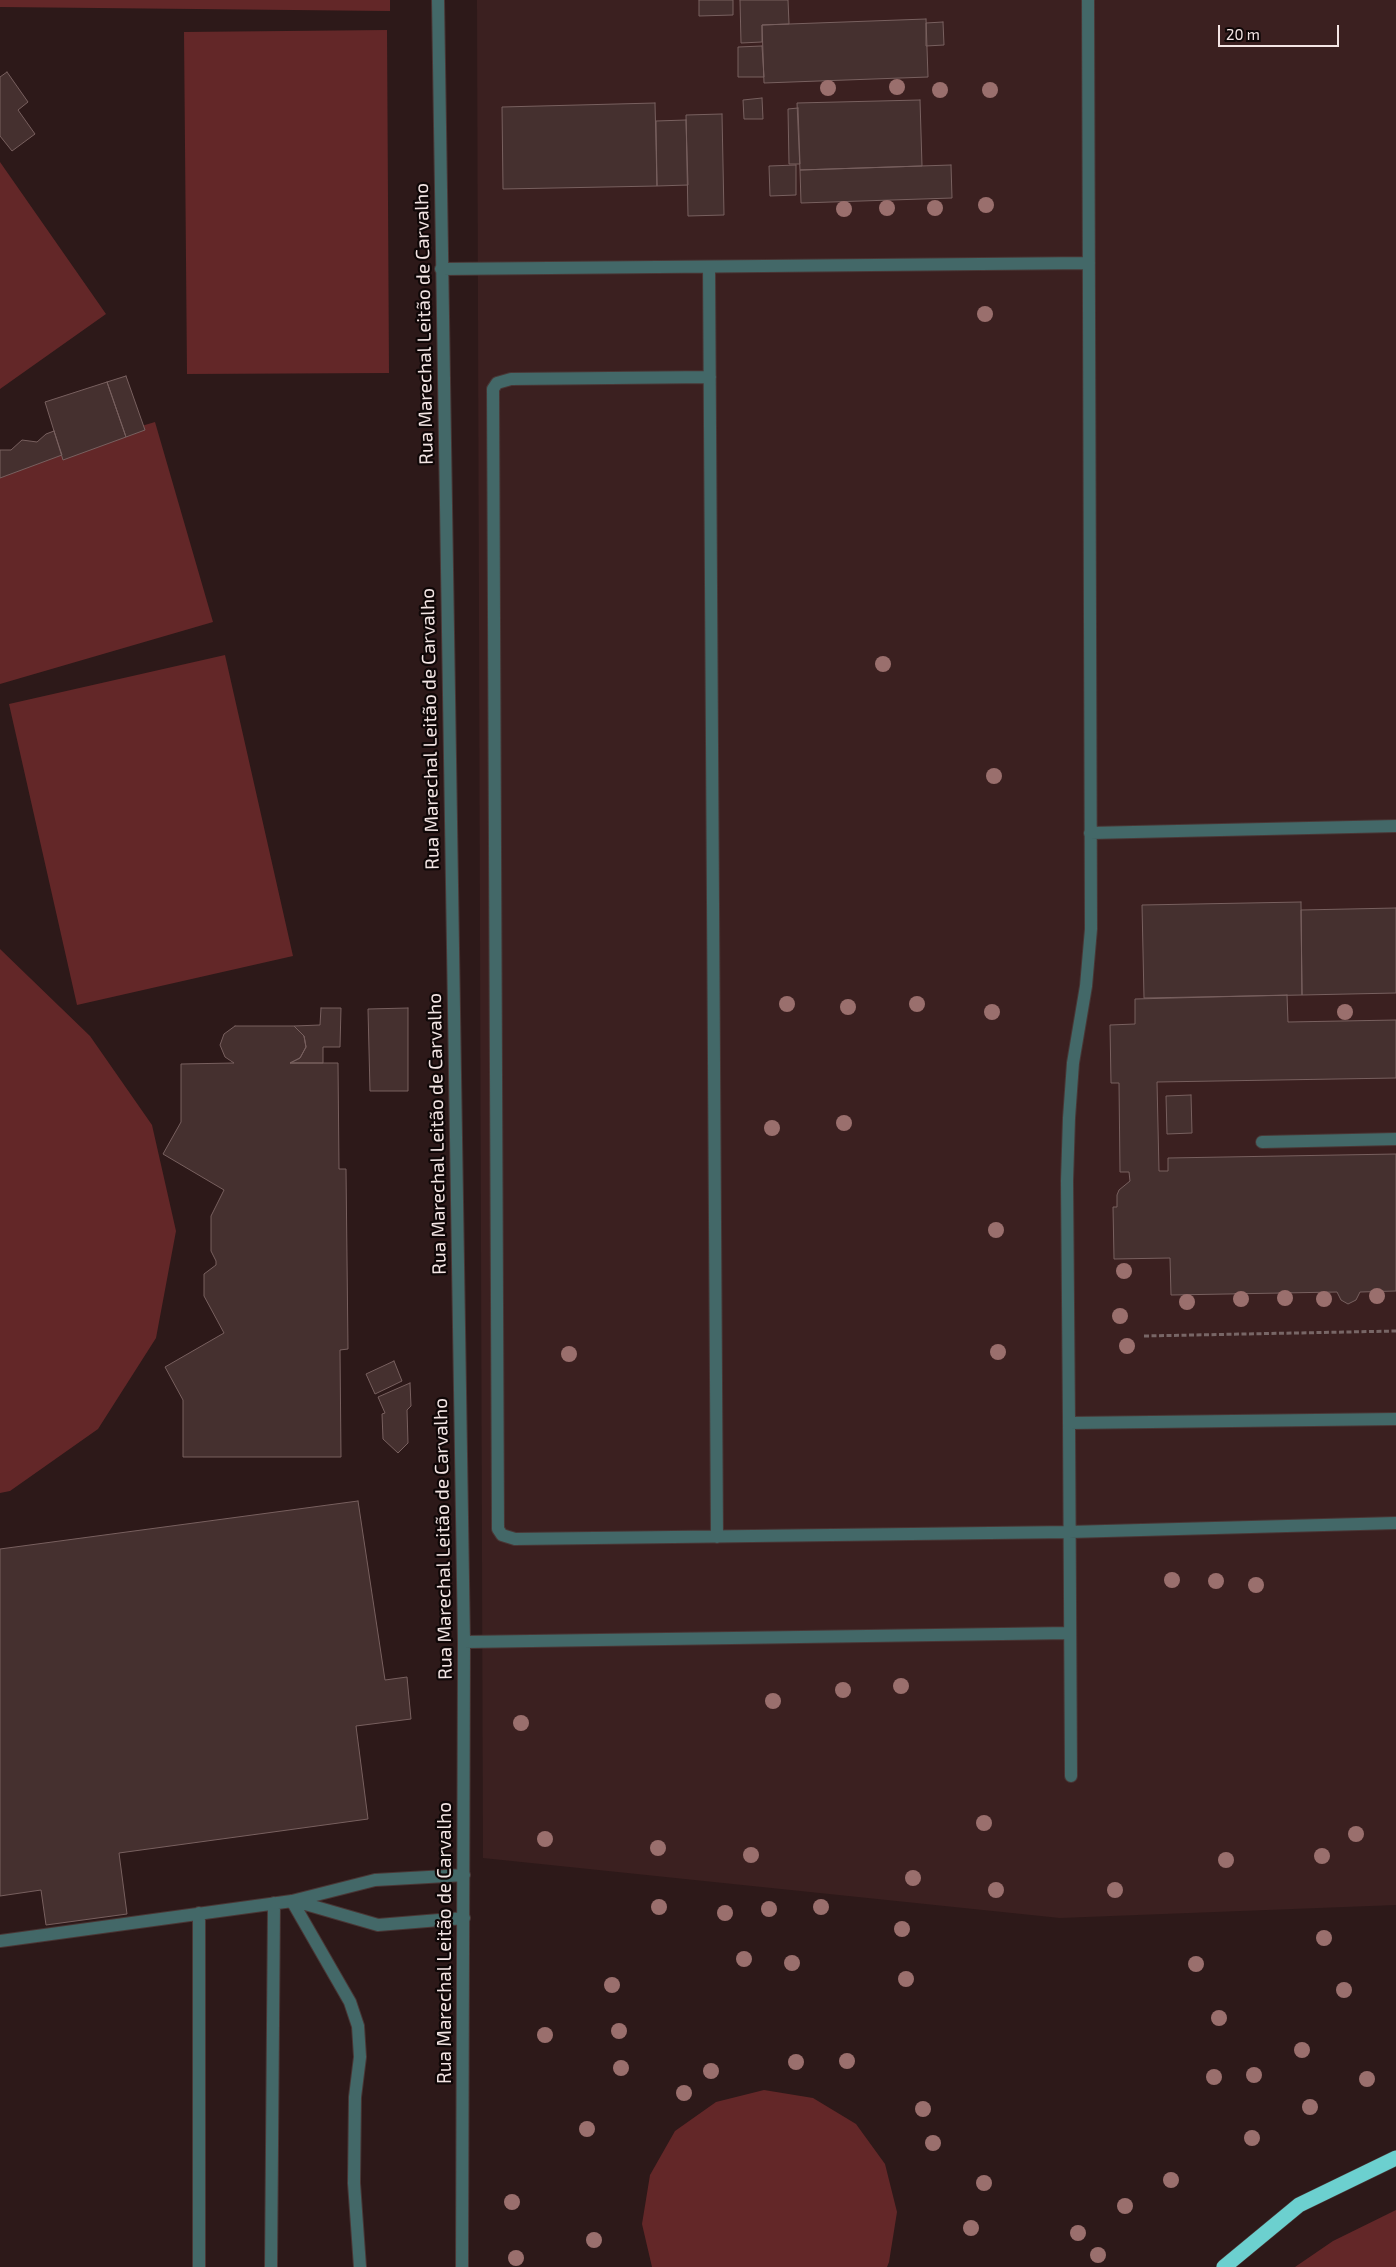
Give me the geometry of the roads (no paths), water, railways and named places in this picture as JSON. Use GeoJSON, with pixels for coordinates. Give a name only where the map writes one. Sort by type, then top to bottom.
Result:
{"type":"FeatureCollection","features":[{"type":"Feature","properties":{"kind":"highway"},"geometry":{"type":"LineString","coordinates":[[1224,2267],[1298,2205],[1396,2158]]}},
{"type":"Feature","properties":{"kind":"street","name":"Rua Marechal Leitão de Carvalho"},"geometry":{"type":"LineString","coordinates":[[438,0],[464,1642],[462,2267]]}},
{"type":"Feature","properties":{"kind":"street"},"geometry":{"type":"LineString","coordinates":[[1071,1776],[1067,1181],[1073,1064],[1090,956],[1088,0]]}},
{"type":"Feature","properties":{"kind":"street"},"geometry":{"type":"LineString","coordinates":[[441,269],[1089,263]]}},
{"type":"Feature","properties":{"kind":"street"},"geometry":{"type":"LineString","coordinates":[[709,267],[717,1537]]}},
{"type":"Feature","properties":{"kind":"street"},"geometry":{"type":"LineString","coordinates":[[710,377],[511,379],[498,383],[493,389],[496,1436],[498,1529],[508,1538],[717,1537],[1069,1532],[1396,1523]]}},
{"type":"Feature","properties":{"kind":"street"},"geometry":{"type":"LineString","coordinates":[[1090,833],[1396,826]]}},
{"type":"Feature","properties":{"kind":"street"},"geometry":{"type":"LineString","coordinates":[[1262,1142],[1396,1139]]}},
{"type":"Feature","properties":{"kind":"street"},"geometry":{"type":"LineString","coordinates":[[1069,1423],[1396,1419]]}},
{"type":"Feature","properties":{"kind":"street"},"geometry":{"type":"LineString","coordinates":[[464,1642],[1069,1633]]}},
{"type":"Feature","properties":{"kind":"street"},"geometry":{"type":"LineString","coordinates":[[0,1942],[292,1901],[375,1880],[464,1875]]}},
{"type":"Feature","properties":{"kind":"street"},"geometry":{"type":"LineString","coordinates":[[292,1901],[378,1925],[464,1918]]}},
{"type":"Feature","properties":{"kind":"street"},"geometry":{"type":"LineString","coordinates":[[292,1901],[350,2002],[358,2026],[360,2057],[355,2097],[354,2183],[360,2267]]}},
{"type":"Feature","properties":{"kind":"street"},"geometry":{"type":"LineString","coordinates":[[271,2267],[274,1903]]}},
{"type":"Feature","properties":{"kind":"street"},"geometry":{"type":"LineString","coordinates":[[199,1913],[199,2267]]}}]}
